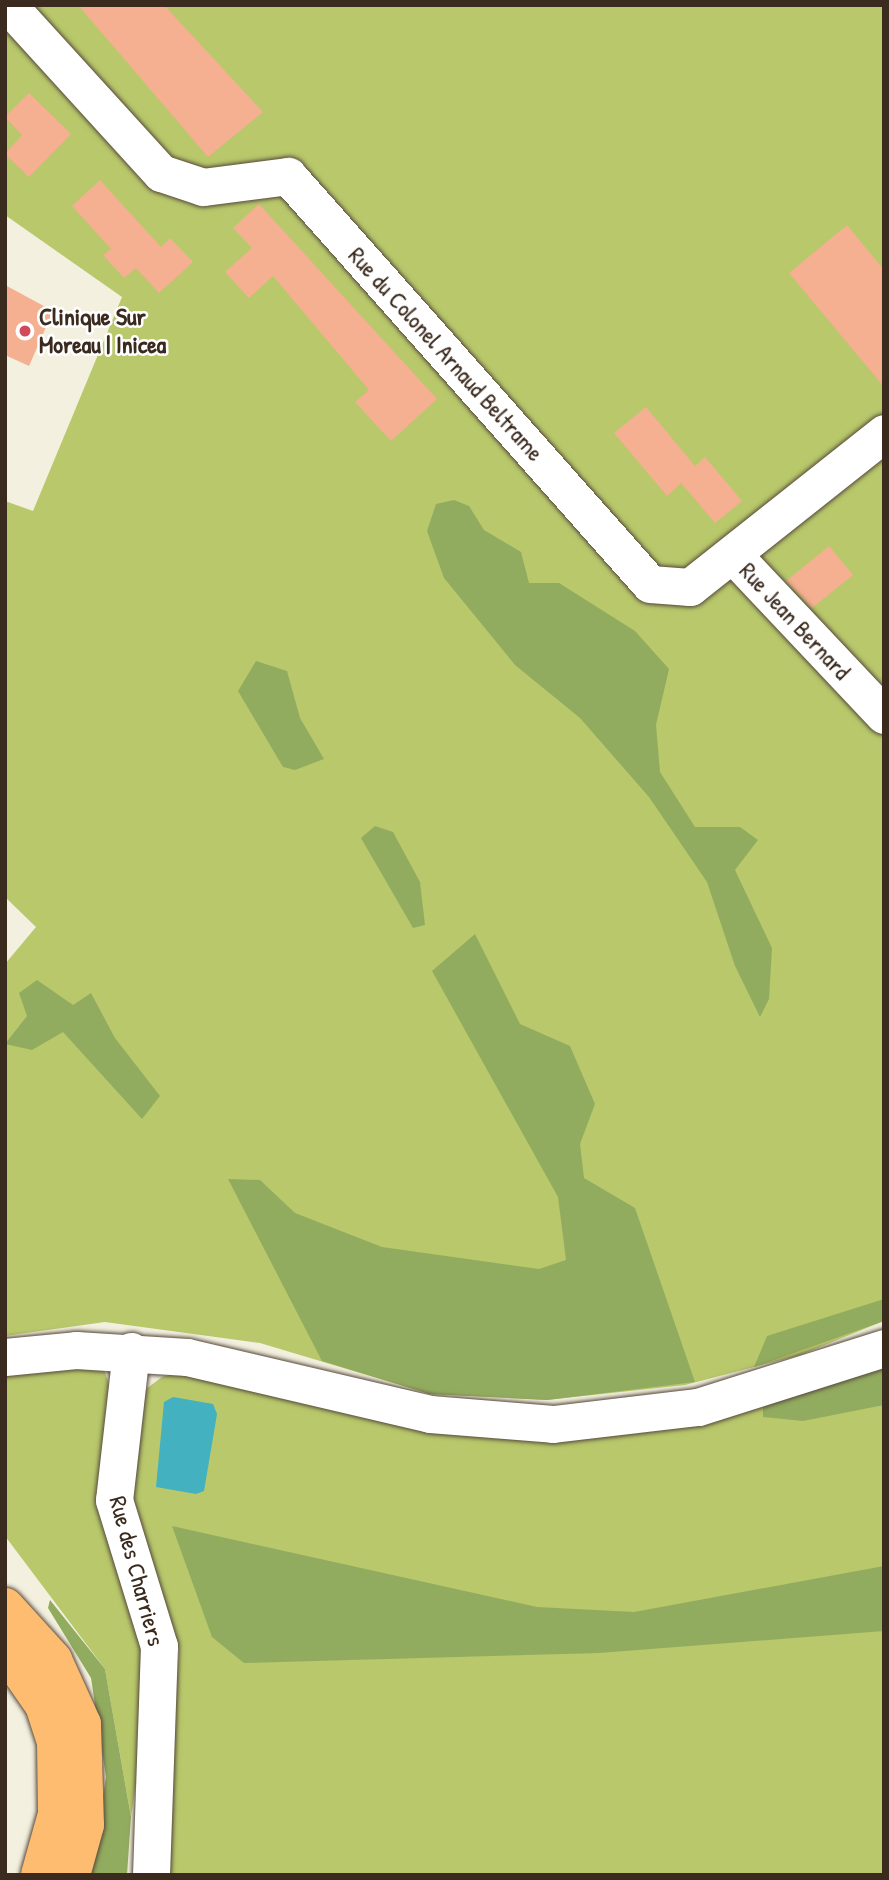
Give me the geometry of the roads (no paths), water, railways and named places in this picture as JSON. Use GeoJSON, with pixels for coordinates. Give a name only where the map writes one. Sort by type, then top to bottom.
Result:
{"type":"FeatureCollection","features":[{"type":"Feature","properties":{"kind":"highway"},"geometry":{"type":"LineString","coordinates":[[5,1607],[53,1660],[82,1724],[85,1825],[71,1875]]}},
{"type":"Feature","properties":{"kind":"highway"},"geometry":{"type":"LineString","coordinates":[[5,1649],[44,1705],[56,1742],[57,1814],[40,1875]]}},
{"type":"Feature","properties":{"kind":"street","name":"Rue du Colonel Arnaud Beltrame"},"geometry":{"type":"LineString","coordinates":[[8,5],[161,173],[203,187],[288,176],[650,584],[690,587],[735,557],[884,433]]}},
{"type":"Feature","properties":{"kind":"street","name":"Rue Jean Bernard"},"geometry":{"type":"LineString","coordinates":[[735,557],[884,715]]}},
{"type":"Feature","properties":{"kind":"street"},"geometry":{"type":"LineString","coordinates":[[5,1357],[131,1351],[264,1373],[430,1414],[553,1424],[698,1407],[884,1348]]}},
{"type":"Feature","properties":{"kind":"street","name":"Rue des Charriers"},"geometry":{"type":"LineString","coordinates":[[131,1351],[114,1500],[159,1646],[151,1875]]}},
{"type":"Feature","properties":{"kind":"water"},"geometry":{"type":"Polygon","coordinates":[[[173,1397],[213,1404],[217,1414],[204,1491],[196,1494],[156,1487],[164,1402],[173,1397]]]}},
{"type":"Feature","properties":{"kind":"place","name":"Clinique Sur Moreau | Inicea"},"geometry":{"type":"Point","coordinates":[25,331]}}]}
